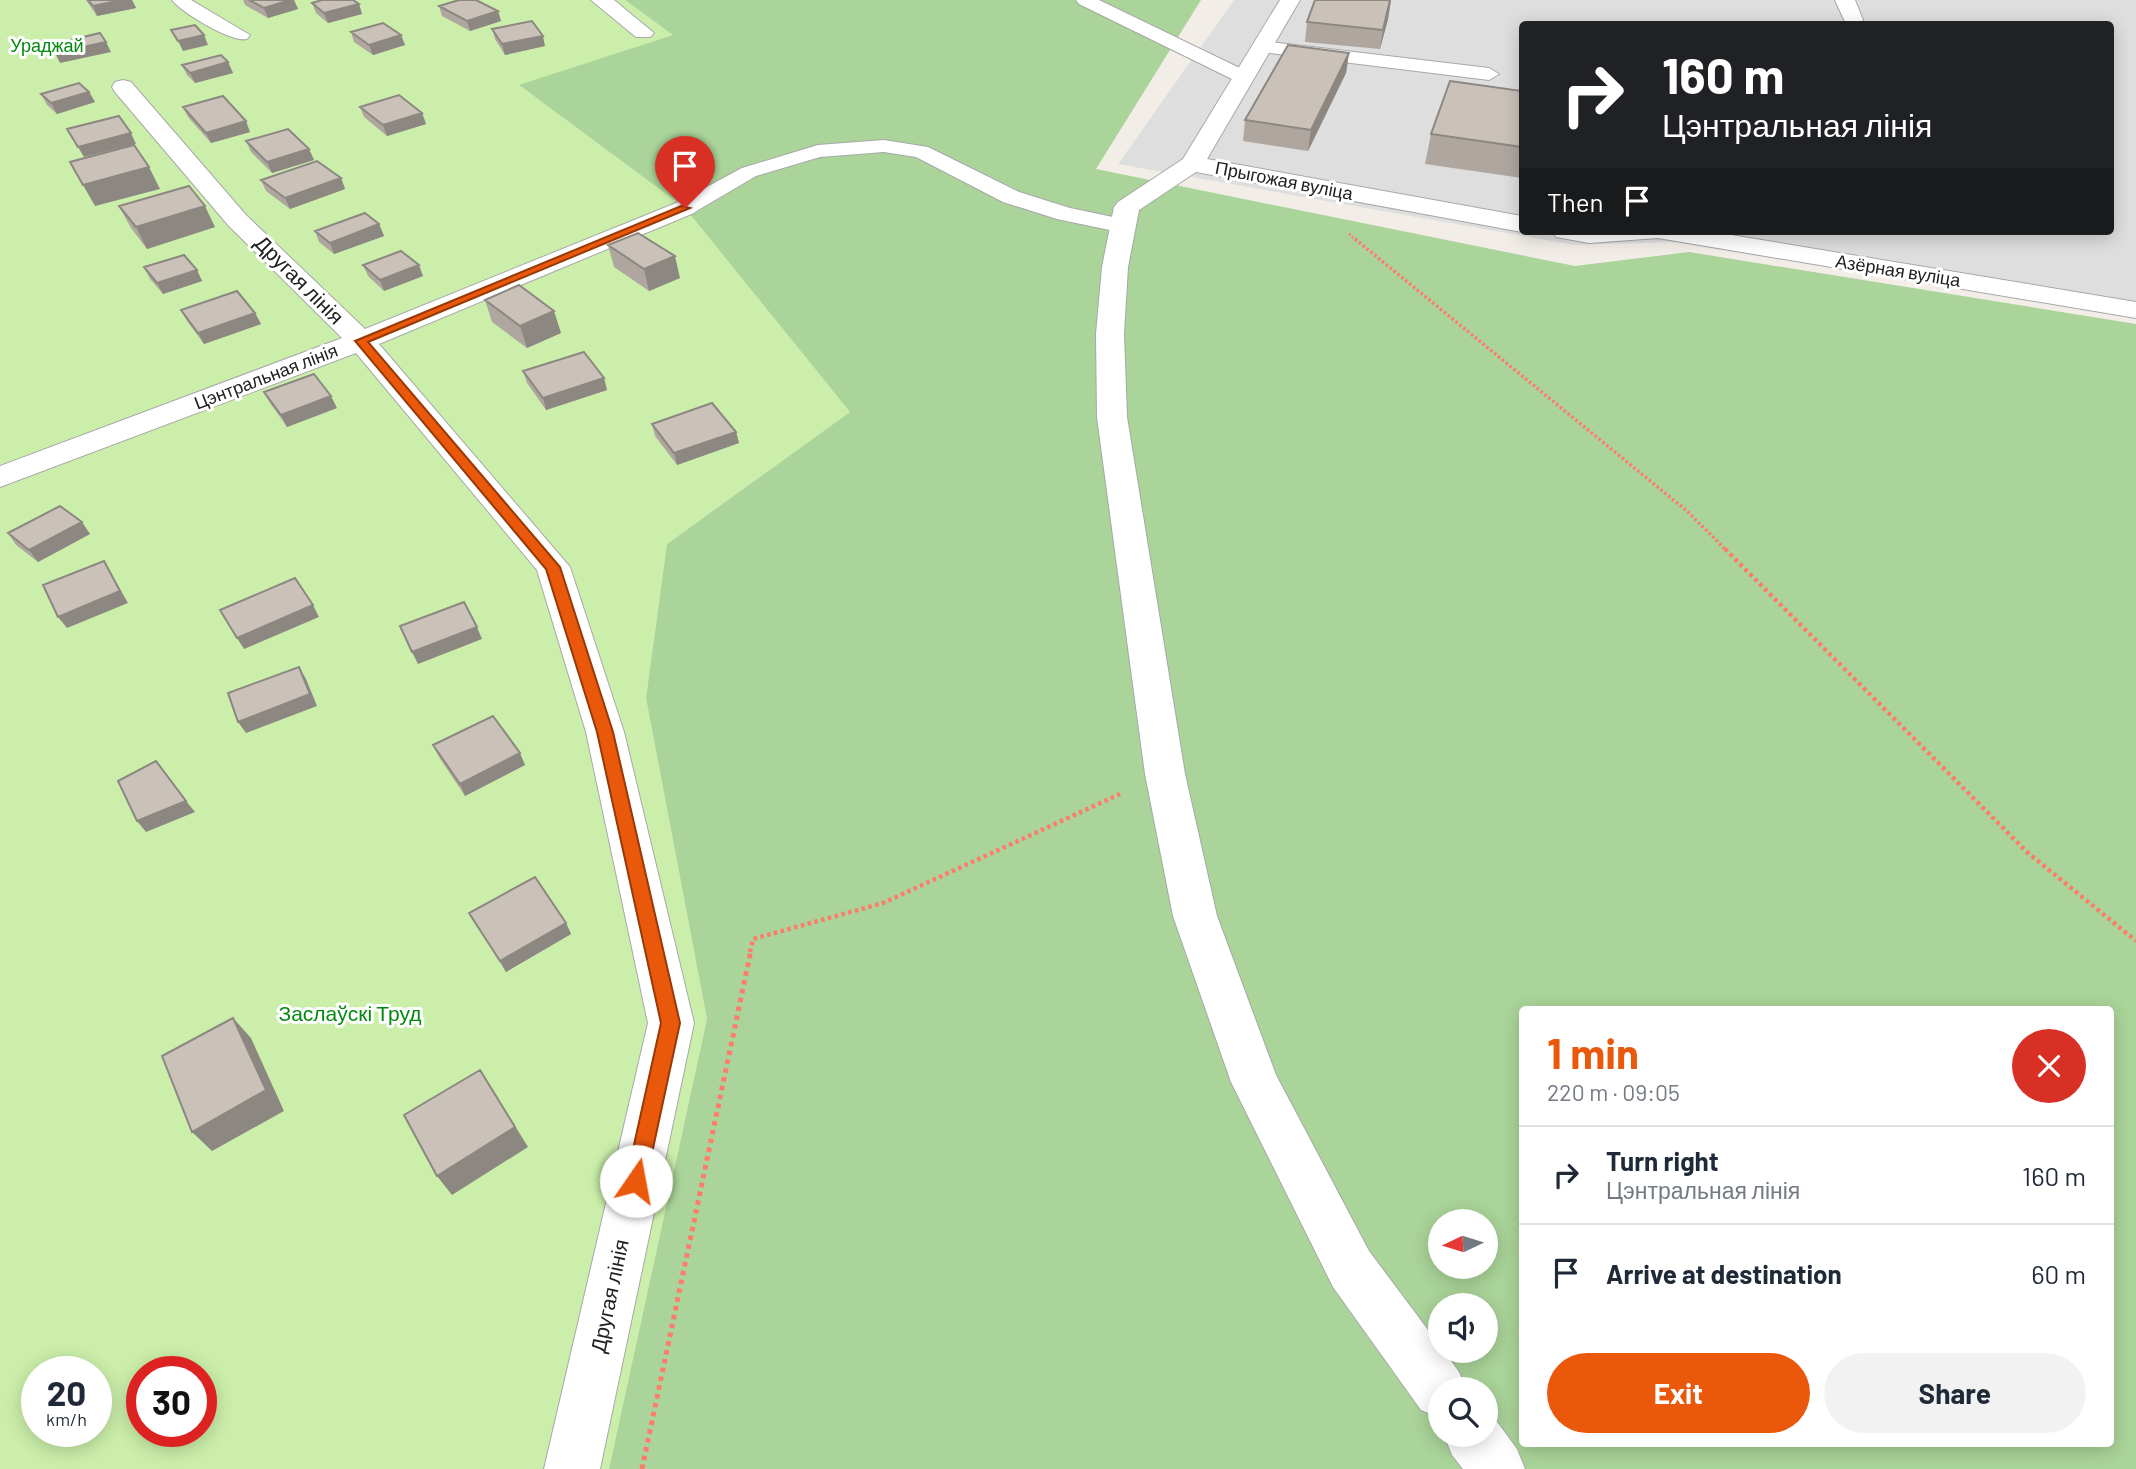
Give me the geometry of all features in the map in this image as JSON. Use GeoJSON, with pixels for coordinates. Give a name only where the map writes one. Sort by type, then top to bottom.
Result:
{"type":"FeatureCollection","features":[{"type":"Feature","properties":{"kind":"street"},"geometry":{"type":"LineString","coordinates":[[601,0],[643,33]]}},
{"type":"Feature","properties":{"kind":"street","name":"Прыгожая вуліца"},"geometry":{"type":"LineString","coordinates":[[1290,0],[1192,164],[1519,223]]}},
{"type":"Feature","properties":{"kind":"street"},"geometry":{"type":"LineString","coordinates":[[1844,0],[1853,20]]}},
{"type":"Feature","properties":{"kind":"street","name":"Другая лінія"},"geometry":{"type":"LineString","coordinates":[[122,87],[237,220],[361,341],[553,567],[605,732],[671,1023],[572,1469]]}},
{"type":"Feature","properties":{"kind":"street"},"geometry":{"type":"LineString","coordinates":[[1192,164],[1127,207],[1115,267],[1110,334],[1112,417],[1165,774],[1195,916],[1255,1082],[1351,1269],[1430,1377]]}},
{"type":"Feature","properties":{"kind":"street","name":"Цэнтральная лінія"},"geometry":{"type":"LineString","coordinates":[[0,477],[361,341],[685,208]]}},
{"type":"Feature","properties":{"kind":"street","name":"Азёрная вуліца"},"geometry":{"type":"LineString","coordinates":[[1682,235],[2136,310]]}},
{"type":"Feature","properties":{"kind":"street"},"geometry":{"type":"LineString","coordinates":[[1481,1447],[1497,1469]]}},
{"type":"Feature","properties":{"kind":"lane"},"geometry":{"type":"LineString","coordinates":[[181,0],[187,6],[241,35]]}},
{"type":"Feature","properties":{"kind":"lane"},"geometry":{"type":"LineString","coordinates":[[1085,0],[1243,77]]}},
{"type":"Feature","properties":{"kind":"lane"},"geometry":{"type":"LineString","coordinates":[[1261,47],[1489,74]]}},
{"type":"Feature","properties":{"kind":"lane"},"geometry":{"type":"LineString","coordinates":[[685,208],[749,172],[818,151],[884,146],[921,150],[1011,197],[1065,214],[1124,226]]}},
{"type":"Feature","properties":{"kind":"path"},"geometry":{"type":"LineString","coordinates":[[1287,183],[1687,511],[2026,852],[2136,941]]}},
{"type":"Feature","properties":{"kind":"path"},"geometry":{"type":"LineString","coordinates":[[642,1469],[752,939],[883,903],[1165,774]]}},
{"type":"Feature","properties":{"kind":"shaded area"},"geometry":{"type":"Polygon","coordinates":[[[1234,0],[2136,0],[2136,318],[1672,242],[1574,245],[1118,164],[1234,0]]]}},
{"type":"Feature","properties":{"kind":"green space","name":"Заслаўскі Труд"},"geometry":{"type":"Polygon","coordinates":[[[0,0],[625,0],[674,35],[520,86],[685,208],[850,412],[667,544],[646,698],[707,1019],[609,1469],[0,1469],[0,0]]]}},
{"type":"Feature","properties":{"kind":"green space"},"geometry":{"type":"Polygon","coordinates":[[[625,0],[1201,0],[1096,169],[1575,266],[1689,252],[2136,324],[2136,1469],[609,1469],[707,1019],[646,698],[667,544],[850,412],[685,208],[519,85],[673,35],[625,0]]]}},
{"type":"Feature","properties":{"kind":"building"},"geometry":{"type":"Polygon","coordinates":[[[88,0],[122,0],[93,6],[88,0]]]}},
{"type":"Feature","properties":{"kind":"building"},"geometry":{"type":"Polygon","coordinates":[[[249,0],[290,0],[264,8],[249,0]]]}},
{"type":"Feature","properties":{"kind":"building"},"geometry":{"type":"Polygon","coordinates":[[[322,0],[353,0],[359,4],[324,13],[312,3],[322,0]]]}},
{"type":"Feature","properties":{"kind":"building"},"geometry":{"type":"Polygon","coordinates":[[[459,0],[476,0],[498,11],[467,21],[439,6],[459,0]]]}},
{"type":"Feature","properties":{"kind":"building"},"geometry":{"type":"Polygon","coordinates":[[[1315,0],[1390,0],[1383,30],[1307,22],[1315,0]]]}},
{"type":"Feature","properties":{"kind":"building"},"geometry":{"type":"Polygon","coordinates":[[[532,21],[543,36],[502,44],[492,29],[532,21]]]}},
{"type":"Feature","properties":{"kind":"building"},"geometry":{"type":"Polygon","coordinates":[[[383,23],[401,35],[369,45],[351,32],[383,23]]]}},
{"type":"Feature","properties":{"kind":"building"},"geometry":{"type":"Polygon","coordinates":[[[195,25],[204,35],[178,41],[171,30],[195,25]]]}},
{"type":"Feature","properties":{"kind":"building"},"geometry":{"type":"Polygon","coordinates":[[[100,33],[106,42],[55,53],[50,45],[100,33]]]}},
{"type":"Feature","properties":{"kind":"building"},"geometry":{"type":"Polygon","coordinates":[[[1288,45],[1349,53],[1311,130],[1245,120],[1288,45]]]}},
{"type":"Feature","properties":{"kind":"building"},"geometry":{"type":"Polygon","coordinates":[[[221,55],[228,62],[190,73],[182,65],[221,55]]]}},
{"type":"Feature","properties":{"kind":"building"},"geometry":{"type":"Polygon","coordinates":[[[1450,81],[1519,91],[1519,147],[1431,134],[1450,81]]]}},
{"type":"Feature","properties":{"kind":"building"},"geometry":{"type":"Polygon","coordinates":[[[79,83],[89,92],[51,103],[41,94],[79,83]]]}},
{"type":"Feature","properties":{"kind":"building"},"geometry":{"type":"Polygon","coordinates":[[[399,95],[422,113],[383,125],[360,107],[399,95]]]}},
{"type":"Feature","properties":{"kind":"building"},"geometry":{"type":"Polygon","coordinates":[[[223,96],[246,121],[206,133],[183,107],[223,96]]]}},
{"type":"Feature","properties":{"kind":"building"},"geometry":{"type":"Polygon","coordinates":[[[119,116],[131,133],[78,147],[67,129],[119,116]]]}},
{"type":"Feature","properties":{"kind":"building"},"geometry":{"type":"Polygon","coordinates":[[[288,129],[309,149],[267,162],[246,141],[288,129]]]}},
{"type":"Feature","properties":{"kind":"building"},"geometry":{"type":"Polygon","coordinates":[[[134,145],[149,167],[83,185],[70,162],[134,145]]]}},
{"type":"Feature","properties":{"kind":"building"},"geometry":{"type":"Polygon","coordinates":[[[317,161],[341,178],[285,198],[261,180],[317,161]]]}},
{"type":"Feature","properties":{"kind":"building"},"geometry":{"type":"Polygon","coordinates":[[[189,186],[205,206],[136,227],[119,206],[189,186]]]}},
{"type":"Feature","properties":{"kind":"building"},"geometry":{"type":"Polygon","coordinates":[[[365,213],[379,224],[330,243],[315,231],[365,213]]]}},
{"type":"Feature","properties":{"kind":"building"},"geometry":{"type":"Polygon","coordinates":[[[638,233],[675,256],[644,269],[608,245],[638,233]]]}},
{"type":"Feature","properties":{"kind":"building"},"geometry":{"type":"Polygon","coordinates":[[[401,251],[419,265],[380,280],[363,265],[401,251]]]}},
{"type":"Feature","properties":{"kind":"building"},"geometry":{"type":"Polygon","coordinates":[[[184,255],[197,270],[157,283],[144,267],[184,255]]]}},
{"type":"Feature","properties":{"kind":"building"},"geometry":{"type":"Polygon","coordinates":[[[519,285],[554,311],[520,326],[485,300],[519,285]]]}},
{"type":"Feature","properties":{"kind":"building"},"geometry":{"type":"Polygon","coordinates":[[[237,291],[255,313],[198,333],[181,310],[237,291]]]}},
{"type":"Feature","properties":{"kind":"building"},"geometry":{"type":"Polygon","coordinates":[[[584,352],[604,378],[543,398],[523,371],[584,352]]]}},
{"type":"Feature","properties":{"kind":"building"},"geometry":{"type":"Polygon","coordinates":[[[314,374],[331,396],[281,415],[264,392],[314,374]]]}},
{"type":"Feature","properties":{"kind":"building"},"geometry":{"type":"Polygon","coordinates":[[[712,403],[736,432],[674,453],[652,424],[712,403]]]}},
{"type":"Feature","properties":{"kind":"building"},"geometry":{"type":"Polygon","coordinates":[[[60,506],[82,522],[29,550],[8,533],[60,506]]]}},
{"type":"Feature","properties":{"kind":"building"},"geometry":{"type":"Polygon","coordinates":[[[104,561],[120,591],[58,617],[43,585],[104,561]]]}},
{"type":"Feature","properties":{"kind":"building"},"geometry":{"type":"Polygon","coordinates":[[[295,578],[313,605],[237,638],[220,610],[295,578]]]}},
{"type":"Feature","properties":{"kind":"building"},"geometry":{"type":"Polygon","coordinates":[[[464,602],[477,627],[412,652],[400,626],[464,602]]]}},
{"type":"Feature","properties":{"kind":"building"},"geometry":{"type":"Polygon","coordinates":[[[299,667],[310,694],[238,722],[228,693],[299,667]]]}},
{"type":"Feature","properties":{"kind":"building"},"geometry":{"type":"Polygon","coordinates":[[[493,716],[520,753],[460,784],[433,745],[493,716]]]}},
{"type":"Feature","properties":{"kind":"building"},"geometry":{"type":"Polygon","coordinates":[[[156,761],[186,801],[137,821],[118,781],[156,761]]]}},
{"type":"Feature","properties":{"kind":"building"},"geometry":{"type":"Polygon","coordinates":[[[535,877],[566,923],[500,961],[469,913],[535,877]]]}},
{"type":"Feature","properties":{"kind":"building"},"geometry":{"type":"Polygon","coordinates":[[[233,1018],[266,1090],[192,1132],[162,1056],[233,1018]]]}},
{"type":"Feature","properties":{"kind":"building"},"geometry":{"type":"Polygon","coordinates":[[[480,1070],[515,1127],[437,1176],[404,1115],[480,1070]]]}},
{"type":"Feature","properties":{"kind":"route"},"geometry":{"type":"LineString","coordinates":[[636,1181],[671,1023],[605,732],[553,567],[361,341],[685,208]]}},
{"type":"Feature","properties":{"kind":"park label","name":"Ураджай"},"geometry":{"type":"Point","coordinates":[47,46]}}]}
